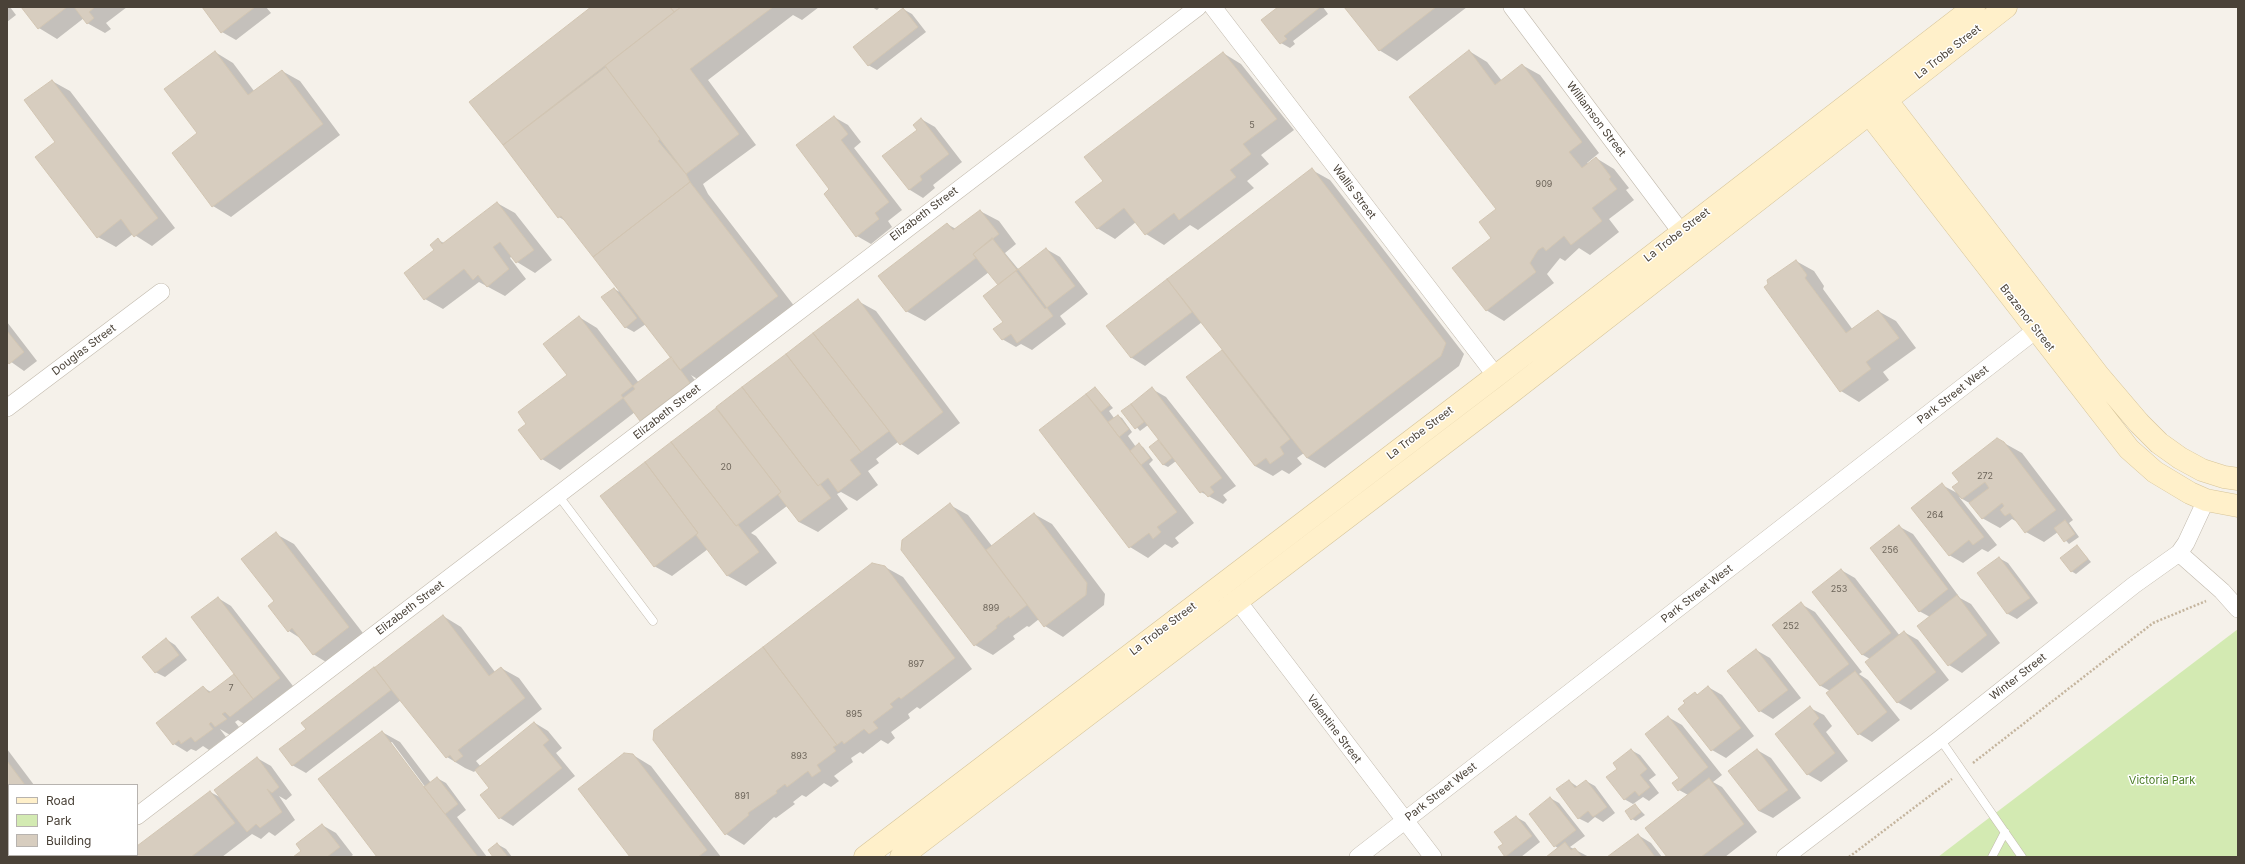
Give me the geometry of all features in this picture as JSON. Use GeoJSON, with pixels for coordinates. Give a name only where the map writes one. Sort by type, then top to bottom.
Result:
{"type":"FeatureCollection","features":[{"type":"Feature","properties":{"kind":"main road","name":"La Trobe Street"},"geometry":{"type":"LineString","coordinates":[[1880,92],[1974,7]]}},
{"type":"Feature","properties":{"kind":"main road","name":"La Trobe Street"},"geometry":{"type":"LineString","coordinates":[[865,857],[1496,376],[1681,232],[1880,92],[2006,7]]}},
{"type":"Feature","properties":{"kind":"main road","name":"Brazenor Street"},"geometry":{"type":"LineString","coordinates":[[1880,92],[2044,323],[2130,449],[2155,472],[2172,483],[2206,500]]}},
{"type":"Feature","properties":{"kind":"main road","name":"La Trobe Street"},"geometry":{"type":"LineString","coordinates":[[901,857],[1509,394],[1694,249],[1862,105]]}},
{"type":"Feature","properties":{"kind":"main road","name":"Brazenor Street"},"geometry":{"type":"LineString","coordinates":[[1862,105],[2044,323],[2139,424],[2159,443],[2180,458],[2213,473]]}},
{"type":"Feature","properties":{"kind":"main road"},"geometry":{"type":"LineString","coordinates":[[1681,232],[1694,249]]}},
{"type":"Feature","properties":{"kind":"main road"},"geometry":{"type":"LineString","coordinates":[[1496,376],[1509,394]]}},
{"type":"Feature","properties":{"kind":"main road"},"geometry":{"type":"LineString","coordinates":[[2238,479],[2213,473],[2206,500],[2238,506]]}},
{"type":"Feature","properties":{"kind":"main road"},"geometry":{"type":"LineString","coordinates":[[1224,583],[1237,600]]}},
{"type":"Feature","properties":{"kind":"street","name":"Elizabeth Street"},"geometry":{"type":"LineString","coordinates":[[138,815],[1198,7]]}},
{"type":"Feature","properties":{"kind":"street","name":"Wallis Street"},"geometry":{"type":"LineString","coordinates":[[1213,7],[1496,376]]}},
{"type":"Feature","properties":{"kind":"street","name":"Williamson Street"},"geometry":{"type":"LineString","coordinates":[[1512,7],[1681,232]]}},
{"type":"Feature","properties":{"kind":"street","name":"Douglas Street"},"geometry":{"type":"LineString","coordinates":[[7,408],[161,292]]}},
{"type":"Feature","properties":{"kind":"street","name":"Park Street West"},"geometry":{"type":"LineString","coordinates":[[1358,857],[2044,323]]}},
{"type":"Feature","properties":{"kind":"street","name":"Winter Street"},"geometry":{"type":"LineString","coordinates":[[1785,857],[1940,740],[2134,585],[2179,553],[2186,543],[2206,500]]}},
{"type":"Feature","properties":{"kind":"street"},"geometry":{"type":"LineString","coordinates":[[2179,553],[2222,591],[2238,610]]}},
{"type":"Feature","properties":{"kind":"street","name":"Valentine Street"},"geometry":{"type":"LineString","coordinates":[[1237,600],[1433,857]]}},
{"type":"Feature","properties":{"kind":"lane"},"geometry":{"type":"LineString","coordinates":[[558,495],[653,622]]}},
{"type":"Feature","properties":{"kind":"lane"},"geometry":{"type":"LineString","coordinates":[[1940,740],[2022,857]]}},
{"type":"Feature","properties":{"kind":"lane"},"geometry":{"type":"LineString","coordinates":[[1992,857],[2005,832]]}},
{"type":"Feature","properties":{"kind":"path"},"geometry":{"type":"LineString","coordinates":[[1849,857],[1962,772],[2153,623],[2211,599],[2222,591]]}},
{"type":"Feature","properties":{"kind":"green space","name":"Victoria Park"},"geometry":{"type":"Polygon","coordinates":[[[2238,629],[2238,857],[1938,857],[1985,821],[2238,629]]]}},
{"type":"Feature","properties":{"kind":"building"},"geometry":{"type":"Polygon","coordinates":[[[21,7],[67,7],[38,29],[21,7]]]}},
{"type":"Feature","properties":{"kind":"building"},"geometry":{"type":"Polygon","coordinates":[[[74,7],[95,7],[89,12],[94,18],[87,24],[74,7]]]}},
{"type":"Feature","properties":{"kind":"building"},"geometry":{"type":"Polygon","coordinates":[[[202,7],[255,7],[221,33],[202,7]]]}},
{"type":"Feature","properties":{"kind":"building"},"geometry":{"type":"Polygon","coordinates":[[[591,7],[670,7],[674,12],[503,145],[469,102],[591,7]]]}},
{"type":"Feature","properties":{"kind":"building"},"geometry":{"type":"Polygon","coordinates":[[[670,7],[681,7],[674,12],[670,7]]]}},
{"type":"Feature","properties":{"kind":"building"},"geometry":{"type":"Polygon","coordinates":[[[681,7],[773,7],[690,69],[739,134],[686,174],[605,66],[681,7]]]}},
{"type":"Feature","properties":{"kind":"building"},"geometry":{"type":"Polygon","coordinates":[[[1278,7],[1319,8],[1284,36],[1287,39],[1280,44],[1261,20],[1278,7]]]}},
{"type":"Feature","properties":{"kind":"building"},"geometry":{"type":"Polygon","coordinates":[[[1344,7],[1436,7],[1379,51],[1344,7]]]}},
{"type":"Feature","properties":{"kind":"building"},"geometry":{"type":"Polygon","coordinates":[[[903,8],[918,27],[868,66],[853,47],[903,8]]]}},
{"type":"Feature","properties":{"kind":"building"},"geometry":{"type":"Polygon","coordinates":[[[1469,50],[1495,85],[1522,64],[1582,142],[1569,152],[1582,168],[1596,157],[1611,177],[1609,179],[1617,189],[1592,208],[1602,221],[1571,245],[1564,236],[1546,251],[1543,247],[1538,250],[1530,263],[1536,272],[1486,311],[1452,268],[1491,238],[1479,222],[1496,209],[1409,97],[1469,50]]]}},
{"type":"Feature","properties":{"kind":"building"},"geometry":{"type":"Polygon","coordinates":[[[215,51],[248,95],[282,70],[323,124],[212,207],[172,153],[197,133],[164,89],[215,51]]]}},
{"type":"Feature","properties":{"kind":"building"},"geometry":{"type":"Polygon","coordinates":[[[1223,52],[1277,119],[1243,144],[1251,154],[1230,170],[1236,177],[1179,220],[1174,213],[1145,235],[1124,208],[1097,229],[1075,202],[1103,181],[1084,157],[1223,52]]]}},
{"type":"Feature","properties":{"kind":"building"},"geometry":{"type":"Polygon","coordinates":[[[606,67],[660,139],[658,141],[686,174],[690,182],[593,257],[561,216],[558,218],[503,145],[606,67]]]}},
{"type":"Feature","properties":{"kind":"building"},"geometry":{"type":"Polygon","coordinates":[[[52,80],[158,218],[134,237],[121,219],[97,238],[35,157],[55,142],[24,100],[52,80]]]}},
{"type":"Feature","properties":{"kind":"building"},"geometry":{"type":"Polygon","coordinates":[[[834,116],[848,134],[841,140],[889,202],[875,213],[879,219],[856,237],[824,194],[829,189],[796,145],[834,116]]]}},
{"type":"Feature","properties":{"kind":"building"},"geometry":{"type":"Polygon","coordinates":[[[921,118],[949,154],[920,176],[922,180],[909,190],[882,156],[917,130],[913,125],[921,118]]]}},
{"type":"Feature","properties":{"kind":"building"},"geometry":{"type":"Polygon","coordinates":[[[1312,168],[1446,343],[1441,356],[1307,458],[1167,279],[1312,168]]]}},
{"type":"Feature","properties":{"kind":"building"},"geometry":{"type":"Polygon","coordinates":[[[690,182],[778,296],[680,370],[593,257],[690,182]]]}},
{"type":"Feature","properties":{"kind":"building"},"geometry":{"type":"Polygon","coordinates":[[[497,202],[534,250],[516,263],[500,242],[493,247],[509,269],[487,287],[478,275],[473,280],[464,269],[424,300],[404,273],[434,250],[430,245],[438,238],[442,244],[497,202]]]}},
{"type":"Feature","properties":{"kind":"building"},"geometry":{"type":"Polygon","coordinates":[[[980,210],[999,234],[973,254],[976,258],[906,312],[878,276],[947,223],[953,230],[980,210]]]}},
{"type":"Feature","properties":{"kind":"building"},"geometry":{"type":"Polygon","coordinates":[[[992,238],[1017,270],[998,285],[973,254],[992,238]]]}},
{"type":"Feature","properties":{"kind":"building"},"geometry":{"type":"Polygon","coordinates":[[[1046,248],[1075,286],[1045,309],[1016,271],[1046,248]]]}},
{"type":"Feature","properties":{"kind":"building"},"geometry":{"type":"Polygon","coordinates":[[[1796,260],[1807,275],[1805,278],[1846,333],[1878,310],[1899,338],[1866,362],[1871,369],[1840,392],[1764,287],[1768,284],[1767,280],[1796,260]]]}},
{"type":"Feature","properties":{"kind":"building"},"geometry":{"type":"Polygon","coordinates":[[[1018,269],[1053,316],[1017,343],[1011,334],[1002,340],[993,329],[1003,322],[983,296],[1018,269]]]}},
{"type":"Feature","properties":{"kind":"building"},"geometry":{"type":"Polygon","coordinates":[[[1167,279],[1192,312],[1131,358],[1106,326],[1167,279]]]}},
{"type":"Feature","properties":{"kind":"building"},"geometry":{"type":"Polygon","coordinates":[[[614,288],[637,318],[625,328],[601,297],[614,288]]]}},
{"type":"Feature","properties":{"kind":"building"},"geometry":{"type":"Polygon","coordinates":[[[858,299],[943,412],[900,445],[813,333],[858,299]]]}},
{"type":"Feature","properties":{"kind":"building"},"geometry":{"type":"Polygon","coordinates":[[[579,316],[635,389],[541,460],[518,430],[526,424],[518,412],[567,375],[543,344],[579,316]]]}},
{"type":"Feature","properties":{"kind":"building"},"geometry":{"type":"Polygon","coordinates":[[[7,331],[24,352],[9,364],[7,361],[7,331]]]}},
{"type":"Feature","properties":{"kind":"building"},"geometry":{"type":"Polygon","coordinates":[[[813,333],[889,431],[861,452],[786,354],[813,333]]]}},
{"type":"Feature","properties":{"kind":"building"},"geometry":{"type":"Polygon","coordinates":[[[1222,350],[1290,439],[1280,447],[1284,454],[1270,464],[1266,458],[1255,466],[1186,377],[1222,350]]]}},
{"type":"Feature","properties":{"kind":"building"},"geometry":{"type":"Polygon","coordinates":[[[786,354],[861,452],[850,460],[861,474],[838,492],[828,478],[818,486],[742,387],[786,354]]]}},
{"type":"Feature","properties":{"kind":"building"},"geometry":{"type":"Polygon","coordinates":[[[671,357],[690,383],[640,421],[621,395],[671,357]]]}},
{"type":"Feature","properties":{"kind":"building"},"geometry":{"type":"Polygon","coordinates":[[[742,387],[818,486],[820,484],[831,498],[799,522],[778,495],[781,492],[716,407],[742,387]]]}},
{"type":"Feature","properties":{"kind":"building"},"geometry":{"type":"Polygon","coordinates":[[[1095,387],[1110,405],[1101,412],[1086,394],[1095,387]]]}},
{"type":"Feature","properties":{"kind":"building"},"geometry":{"type":"Polygon","coordinates":[[[1152,387],[1222,478],[1210,487],[1214,492],[1208,497],[1203,491],[1200,493],[1131,404],[1152,387]]]}},
{"type":"Feature","properties":{"kind":"building"},"geometry":{"type":"Polygon","coordinates":[[[1086,394],[1177,512],[1157,527],[1161,532],[1153,539],[1149,533],[1129,548],[1039,430],[1086,394]]]}},
{"type":"Feature","properties":{"kind":"building"},"geometry":{"type":"Polygon","coordinates":[[[1131,404],[1144,422],[1135,429],[1121,411],[1131,404]]]}},
{"type":"Feature","properties":{"kind":"building"},"geometry":{"type":"Polygon","coordinates":[[[716,408],[781,492],[736,526],[671,442],[716,408]]]}},
{"type":"Feature","properties":{"kind":"building"},"geometry":{"type":"Polygon","coordinates":[[[1118,415],[1129,429],[1119,437],[1108,422],[1118,415]]]}},
{"type":"Feature","properties":{"kind":"building"},"geometry":{"type":"Polygon","coordinates":[[[1997,438],[2004,442],[2056,510],[2025,533],[2010,513],[2005,516],[2000,510],[2004,506],[2002,503],[1982,519],[1969,503],[1989,488],[1985,482],[1962,499],[1952,487],[1959,482],[1952,473],[1997,438]]]}},
{"type":"Feature","properties":{"kind":"building"},"geometry":{"type":"Polygon","coordinates":[[[1158,440],[1172,458],[1163,465],[1149,447],[1158,440]]]}},
{"type":"Feature","properties":{"kind":"building"},"geometry":{"type":"Polygon","coordinates":[[[671,442],[736,526],[738,525],[759,552],[727,576],[696,535],[698,533],[645,462],[671,442]]]}},
{"type":"Feature","properties":{"kind":"building"},"geometry":{"type":"Polygon","coordinates":[[[1139,443],[1150,458],[1141,465],[1130,451],[1139,443]]]}},
{"type":"Feature","properties":{"kind":"building"},"geometry":{"type":"Polygon","coordinates":[[[645,462],[698,533],[654,567],[600,496],[645,462]]]}},
{"type":"Feature","properties":{"kind":"building"},"geometry":{"type":"Polygon","coordinates":[[[1942,483],[1984,537],[1973,545],[1969,540],[1949,556],[1911,508],[1942,483]]]}},
{"type":"Feature","properties":{"kind":"building"},"geometry":{"type":"Polygon","coordinates":[[[950,503],[1027,605],[1010,618],[1009,616],[996,626],[997,628],[974,646],[901,550],[902,540],[950,503]]]}},
{"type":"Feature","properties":{"kind":"building"},"geometry":{"type":"Polygon","coordinates":[[[1034,513],[1087,583],[1086,595],[1044,627],[986,550],[1034,513]]]}},
{"type":"Feature","properties":{"kind":"building"},"geometry":{"type":"Polygon","coordinates":[[[2065,520],[2075,534],[2064,542],[2054,528],[2065,520]]]}},
{"type":"Feature","properties":{"kind":"building"},"geometry":{"type":"Polygon","coordinates":[[[1899,525],[1948,589],[1919,612],[1870,548],[1899,525]]]}},
{"type":"Feature","properties":{"kind":"building"},"geometry":{"type":"Polygon","coordinates":[[[276,532],[349,627],[313,655],[292,628],[288,632],[268,606],[274,601],[241,559],[276,532]]]}},
{"type":"Feature","properties":{"kind":"building"},"geometry":{"type":"Polygon","coordinates":[[[2077,545],[2088,559],[2071,572],[2060,558],[2077,545]]]}},
{"type":"Feature","properties":{"kind":"building"},"geometry":{"type":"Polygon","coordinates":[[[1999,557],[2030,598],[2007,614],[1977,573],[1999,557]]]}},
{"type":"Feature","properties":{"kind":"building"},"geometry":{"type":"Polygon","coordinates":[[[872,563],[885,566],[955,658],[901,699],[899,697],[890,704],[893,707],[873,722],[878,728],[869,734],[864,729],[844,744],[842,741],[837,745],[763,647],[872,563]]]}},
{"type":"Feature","properties":{"kind":"building"},"geometry":{"type":"Polygon","coordinates":[[[1841,569],[1891,633],[1862,655],[1812,592],[1841,569]]]}},
{"type":"Feature","properties":{"kind":"building"},"geometry":{"type":"Polygon","coordinates":[[[1957,595],[1987,635],[1948,666],[1917,626],[1957,595]]]}},
{"type":"Feature","properties":{"kind":"building"},"geometry":{"type":"Polygon","coordinates":[[[218,597],[280,678],[253,699],[191,617],[218,597]]]}},
{"type":"Feature","properties":{"kind":"building"},"geometry":{"type":"Polygon","coordinates":[[[1801,602],[1849,664],[1820,686],[1772,625],[1801,602]]]}},
{"type":"Feature","properties":{"kind":"building"},"geometry":{"type":"Polygon","coordinates":[[[443,615],[489,676],[501,667],[525,698],[458,750],[463,756],[455,762],[450,755],[446,758],[374,668],[443,615]]]}},
{"type":"Feature","properties":{"kind":"building"},"geometry":{"type":"Polygon","coordinates":[[[1904,631],[1936,672],[1897,703],[1865,662],[1904,631]]]}},
{"type":"Feature","properties":{"kind":"building"},"geometry":{"type":"Polygon","coordinates":[[[166,638],[179,655],[155,673],[142,657],[166,638]]]}},
{"type":"Feature","properties":{"kind":"building"},"geometry":{"type":"Polygon","coordinates":[[[763,647],[837,745],[833,747],[836,751],[817,765],[821,771],[812,777],[808,771],[787,787],[785,784],[776,791],[777,793],[748,813],[749,815],[725,835],[653,740],[654,730],[763,647]]]}},
{"type":"Feature","properties":{"kind":"building"},"geometry":{"type":"Polygon","coordinates":[[[1756,649],[1788,690],[1759,712],[1727,671],[1756,649]]]}},
{"type":"Feature","properties":{"kind":"building"},"geometry":{"type":"Polygon","coordinates":[[[374,667],[391,690],[292,766],[279,749],[306,729],[301,723],[374,667]]]}},
{"type":"Feature","properties":{"kind":"building"},"geometry":{"type":"Polygon","coordinates":[[[1855,671],[1887,712],[1858,735],[1826,693],[1855,671]]]}},
{"type":"Feature","properties":{"kind":"building"},"geometry":{"type":"Polygon","coordinates":[[[234,674],[253,699],[230,717],[225,712],[222,714],[227,719],[215,727],[211,722],[209,724],[213,729],[195,742],[191,737],[181,744],[179,740],[173,745],[156,723],[203,686],[209,693],[234,674]]]}},
{"type":"Feature","properties":{"kind":"building"},"geometry":{"type":"Polygon","coordinates":[[[1708,686],[1741,728],[1711,751],[1678,709],[1685,703],[1683,701],[1695,692],[1697,695],[1708,686]]]}},
{"type":"Feature","properties":{"kind":"building"},"geometry":{"type":"Polygon","coordinates":[[[1810,706],[1819,718],[1813,724],[1835,753],[1807,775],[1775,734],[1810,706]]]}},
{"type":"Feature","properties":{"kind":"building"},"geometry":{"type":"Polygon","coordinates":[[[1668,716],[1708,767],[1678,791],[1672,783],[1679,778],[1645,734],[1668,716]]]}},
{"type":"Feature","properties":{"kind":"building"},"geometry":{"type":"Polygon","coordinates":[[[534,722],[549,740],[543,745],[562,768],[499,819],[480,795],[489,788],[475,770],[534,722]]]}},
{"type":"Feature","properties":{"kind":"building"},"geometry":{"type":"Polygon","coordinates":[[[382,731],[478,857],[377,857],[318,779],[382,731]]]}},
{"type":"Feature","properties":{"kind":"building"},"geometry":{"type":"Polygon","coordinates":[[[1631,749],[1647,769],[1640,775],[1650,787],[1639,796],[1635,791],[1624,800],[1606,777],[1617,769],[1613,763],[1631,749]]]}},
{"type":"Feature","properties":{"kind":"building"},"geometry":{"type":"Polygon","coordinates":[[[1757,749],[1788,790],[1759,811],[1728,771],[1757,749]]]}},
{"type":"Feature","properties":{"kind":"building"},"geometry":{"type":"Polygon","coordinates":[[[624,753],[633,754],[707,850],[698,857],[630,857],[578,789],[624,753]]]}},
{"type":"Feature","properties":{"kind":"building"},"geometry":{"type":"Polygon","coordinates":[[[257,757],[279,787],[272,793],[267,789],[282,812],[260,828],[256,824],[247,832],[214,790],[257,757]]]}},
{"type":"Feature","properties":{"kind":"building"},"geometry":{"type":"Polygon","coordinates":[[[7,761],[24,784],[8,784],[7,853],[7,761]]]}},
{"type":"Feature","properties":{"kind":"building"},"geometry":{"type":"Polygon","coordinates":[[[437,777],[458,804],[445,814],[424,787],[437,777]]]}},
{"type":"Feature","properties":{"kind":"building"},"geometry":{"type":"Polygon","coordinates":[[[1709,778],[1744,824],[1701,857],[1667,857],[1645,828],[1709,778]]]}},
{"type":"Feature","properties":{"kind":"building"},"geometry":{"type":"Polygon","coordinates":[[[1569,780],[1575,788],[1586,780],[1607,807],[1593,817],[1588,811],[1578,819],[1556,789],[1569,780]]]}},
{"type":"Feature","properties":{"kind":"building"},"geometry":{"type":"Polygon","coordinates":[[[210,791],[235,823],[191,857],[123,857],[138,856],[138,845],[210,791]]]}},
{"type":"Feature","properties":{"kind":"building"},"geometry":{"type":"Polygon","coordinates":[[[1550,797],[1576,830],[1554,847],[1529,814],[1550,797]]]}},
{"type":"Feature","properties":{"kind":"building"},"geometry":{"type":"Polygon","coordinates":[[[1635,804],[1641,812],[1631,820],[1625,811],[1635,804]]]}},
{"type":"Feature","properties":{"kind":"building"},"geometry":{"type":"Polygon","coordinates":[[[1516,816],[1532,836],[1505,857],[1498,847],[1503,844],[1494,832],[1516,816]]]}},
{"type":"Feature","properties":{"kind":"building"},"geometry":{"type":"Polygon","coordinates":[[[322,824],[340,847],[327,857],[293,857],[301,851],[296,844],[322,824]]]}},
{"type":"Feature","properties":{"kind":"building"},"geometry":{"type":"Polygon","coordinates":[[[1638,834],[1655,857],[1607,857],[1638,834]]]}},
{"type":"Feature","properties":{"kind":"building"},"geometry":{"type":"Polygon","coordinates":[[[1565,842],[1571,850],[1575,848],[1582,857],[1546,857],[1565,842]]]}},
{"type":"Feature","properties":{"kind":"building"},"geometry":{"type":"Polygon","coordinates":[[[497,843],[508,857],[493,857],[488,850],[497,843]]]}}]}
